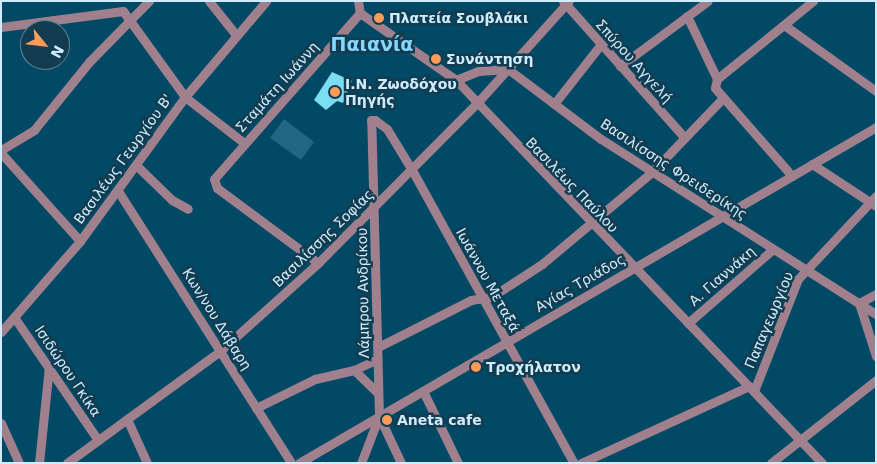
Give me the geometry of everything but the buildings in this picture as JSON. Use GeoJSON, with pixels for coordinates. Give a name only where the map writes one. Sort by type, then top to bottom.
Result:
{"type":"FeatureCollection","features":[{"type":"Feature","properties":{"kind":"street"},"geometry":{"type":"LineString","coordinates":[[210,1],[236,35]]}},
{"type":"Feature","properties":{"kind":"street","name":"Βασιλέως Γεωργίου Β'"},"geometry":{"type":"LineString","coordinates":[[1,332],[80,241],[185,97],[266,1]]}},
{"type":"Feature","properties":{"kind":"street"},"geometry":{"type":"LineString","coordinates":[[620,66],[708,1]]}},
{"type":"Feature","properties":{"kind":"street"},"geometry":{"type":"LineString","coordinates":[[792,176],[723,98],[714,85],[717,79],[814,1]]}},
{"type":"Feature","properties":{"kind":"street"},"geometry":{"type":"LineString","coordinates":[[359,2],[360,13]]}},
{"type":"Feature","properties":{"kind":"street","name":"Σπύρου Αγγελή"},"geometry":{"type":"LineString","coordinates":[[565,2],[600,44],[685,138]]}},
{"type":"Feature","properties":{"kind":"street","name":"Βασιλίσσης Σοφίας"},"geometry":{"type":"LineString","coordinates":[[67,463],[220,350],[318,263],[376,207],[477,103],[565,2]]}},
{"type":"Feature","properties":{"kind":"street"},"geometry":{"type":"LineString","coordinates":[[80,241],[1,151],[34,130],[144,3]]}},
{"type":"Feature","properties":{"kind":"street"},"geometry":{"type":"LineString","coordinates":[[1,28],[118,9],[130,18],[185,97],[244,143]]}},
{"type":"Feature","properties":{"kind":"street","name":"Βασιλέως Παύλου"},"geometry":{"type":"LineString","coordinates":[[360,13],[456,80],[592,225],[822,463]]}},
{"type":"Feature","properties":{"kind":"street","name":"Σταμάτη Ιωάννη"},"geometry":{"type":"LineString","coordinates":[[318,263],[217,188],[214,180],[244,143],[360,13]]}},
{"type":"Feature","properties":{"kind":"street"},"geometry":{"type":"LineString","coordinates":[[687,16],[717,79]]}},
{"type":"Feature","properties":{"kind":"street"},"geometry":{"type":"LineString","coordinates":[[784,25],[876,91]]}},
{"type":"Feature","properties":{"kind":"street"},"geometry":{"type":"LineString","coordinates":[[554,104],[600,44]]}},
{"type":"Feature","properties":{"kind":"street"},"geometry":{"type":"LineString","coordinates":[[456,80],[478,71],[508,69]]}},
{"type":"Feature","properties":{"kind":"street","name":"Βασιλίσσης Φρειδερίκης"},"geometry":{"type":"LineString","coordinates":[[508,69],[554,104],[652,172],[876,314]]}},
{"type":"Feature","properties":{"kind":"street"},"geometry":{"type":"LineString","coordinates":[[378,347],[483,298],[542,264],[592,225],[652,172],[723,98]]}},
{"type":"Feature","properties":{"kind":"street","name":"Ιωάννου Μεταξά"},"geometry":{"type":"LineString","coordinates":[[371,120],[388,129],[574,463]]}},
{"type":"Feature","properties":{"kind":"street","name":"Λάμπρου Ανδρίκου"},"geometry":{"type":"LineString","coordinates":[[362,463],[379,416],[376,207],[371,120]]}},
{"type":"Feature","properties":{"kind":"street","name":"Αγίας Τριάδος"},"geometry":{"type":"LineString","coordinates":[[299,463],[876,127]]}},
{"type":"Feature","properties":{"kind":"street"},"geometry":{"type":"LineString","coordinates":[[812,164],[874,201]]}},
{"type":"Feature","properties":{"kind":"street"},"geometry":{"type":"LineString","coordinates":[[136,165],[172,200],[188,209]]}},
{"type":"Feature","properties":{"kind":"street","name":"Κων/νου Δάβαρη"},"geometry":{"type":"LineString","coordinates":[[118,191],[291,463]]}},
{"type":"Feature","properties":{"kind":"street","name":"Παπαγεωργίου"},"geometry":{"type":"LineString","coordinates":[[751,389],[805,270],[874,201]]}},
{"type":"Feature","properties":{"kind":"street","name":"Α. Γιαννάκη"},"geometry":{"type":"LineString","coordinates":[[688,323],[773,249]]}},
{"type":"Feature","properties":{"kind":"street"},"geometry":{"type":"LineString","coordinates":[[876,294],[859,303],[876,356]]}},
{"type":"Feature","properties":{"kind":"street","name":"Ισιδώρου Γκίκα"},"geometry":{"type":"LineString","coordinates":[[14,317],[98,440]]}},
{"type":"Feature","properties":{"kind":"street"},"geometry":{"type":"LineString","coordinates":[[256,408],[315,379],[354,370],[378,358]]}},
{"type":"Feature","properties":{"kind":"street"},"geometry":{"type":"LineString","coordinates":[[39,463],[49,367]]}},
{"type":"Feature","properties":{"kind":"street"},"geometry":{"type":"LineString","coordinates":[[354,370],[378,393]]}},
{"type":"Feature","properties":{"kind":"street"},"geometry":{"type":"LineString","coordinates":[[771,463],[876,380]]}},
{"type":"Feature","properties":{"kind":"street"},"geometry":{"type":"LineString","coordinates":[[581,463],[751,389]]}},
{"type":"Feature","properties":{"kind":"street"},"geometry":{"type":"LineString","coordinates":[[423,391],[458,463]]}},
{"type":"Feature","properties":{"kind":"street"},"geometry":{"type":"LineString","coordinates":[[379,416],[400,463]]}},
{"type":"Feature","properties":{"kind":"street"},"geometry":{"type":"LineString","coordinates":[[127,419],[147,463]]}},
{"type":"Feature","properties":{"kind":"street"},"geometry":{"type":"LineString","coordinates":[[1,423],[19,463]]}},
{"type":"Feature","properties":{"kind":"shaded area"},"geometry":{"type":"Polygon","coordinates":[[[284,119],[314,142],[301,160],[270,138],[284,119]]]}},
{"type":"Feature","properties":{"kind":"place","name":"Πλατεία Σουβλάκι"},"geometry":{"type":"Point","coordinates":[379,18]}},
{"type":"Feature","properties":{"kind":"place","name":"Συνάντηση"},"geometry":{"type":"Point","coordinates":[436,59]}},
{"type":"Feature","properties":{"kind":"place","name":"Ι.Ν. Ζωοδόχου Πηγής"},"geometry":{"type":"Point","coordinates":[335,92]}},
{"type":"Feature","properties":{"kind":"place","name":"Τροχήλατον"},"geometry":{"type":"Point","coordinates":[476,367]}},
{"type":"Feature","properties":{"kind":"place","name":"Aneta cafe"},"geometry":{"type":"Point","coordinates":[387,420]}},
{"type":"Feature","properties":{"kind":"district","name":"Παιανία"},"geometry":{"type":"Point","coordinates":[372,45]}}]}
